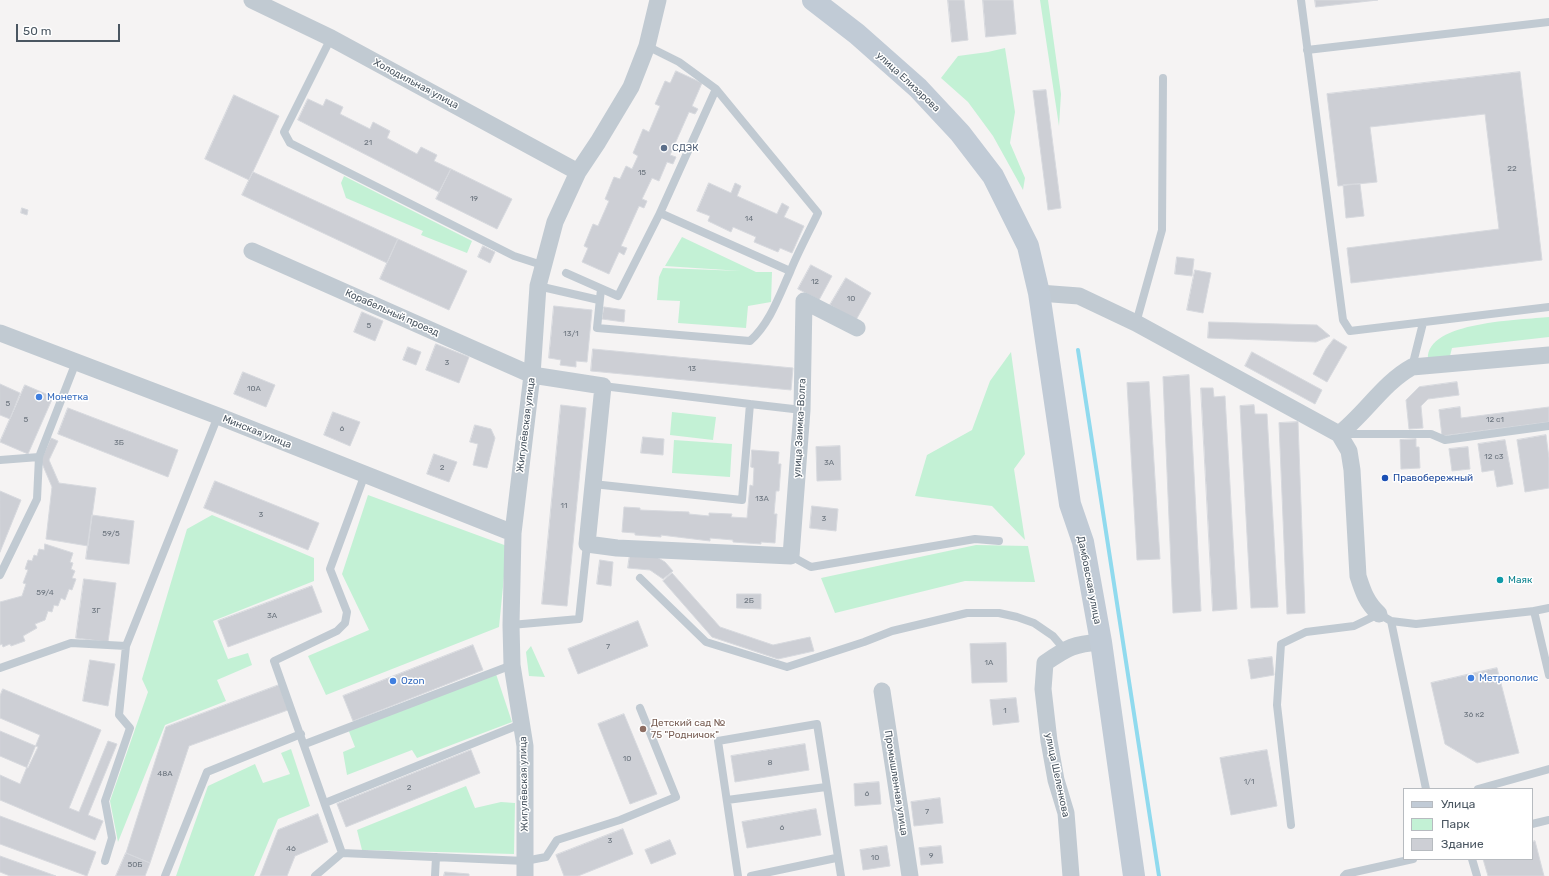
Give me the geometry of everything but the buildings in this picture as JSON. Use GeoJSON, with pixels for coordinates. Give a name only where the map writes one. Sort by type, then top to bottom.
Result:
{"type":"FeatureCollection","features":[{"type":"Feature","properties":{"kind":"street","name":"Холодильная улица"},"geometry":{"type":"LineString","coordinates":[[252,0],[331,38],[578,172]]}},
{"type":"Feature","properties":{"kind":"street","name":"Жигулёвская улица"},"geometry":{"type":"LineString","coordinates":[[528,872],[525,746],[512,664],[511,625],[513,533],[532,376],[538,286],[542,265],[555,222],[578,172],[631,87],[647,46],[658,0]]}},
{"type":"Feature","properties":{"kind":"street","name":"улица Елизарова"},"geometry":{"type":"LineString","coordinates":[[813,0],[857,34],[918,88],[960,133],[993,176]]}},
{"type":"Feature","properties":{"kind":"street","name":"Дамбовская улица"},"geometry":{"type":"LineString","coordinates":[[993,176],[1028,246],[1039,293],[1070,504],[1083,542],[1101,642],[1134,876]]}},
{"type":"Feature","properties":{"kind":"street","name":"Корабельный проезд"},"geometry":{"type":"LineString","coordinates":[[252,251],[532,376],[603,386]]}},
{"type":"Feature","properties":{"kind":"street"},"geometry":{"type":"LineString","coordinates":[[1039,293],[1079,296],[1136,323],[1339,434],[1349,451],[1352,470],[1358,576],[1363,593],[1370,605],[1385,618]]}},
{"type":"Feature","properties":{"kind":"street","name":"улица Заимка-Волга"},"geometry":{"type":"LineString","coordinates":[[791,556],[802,410],[804,301],[857,328]]}},
{"type":"Feature","properties":{"kind":"street","name":"Минская улица"},"geometry":{"type":"LineString","coordinates":[[0,333],[218,416],[513,533]]}},
{"type":"Feature","properties":{"kind":"street"},"geometry":{"type":"LineString","coordinates":[[1339,434],[1353,423],[1394,380],[1412,367],[1549,355]]}},
{"type":"Feature","properties":{"kind":"street"},"geometry":{"type":"LineString","coordinates":[[603,386],[587,544],[617,548],[791,556]]}},
{"type":"Feature","properties":{"kind":"street","name":"улица Шеленкова"},"geometry":{"type":"LineString","coordinates":[[1071,876],[1066,813],[1052,762],[1043,689],[1045,663],[1064,649],[1078,644],[1101,642]]}},
{"type":"Feature","properties":{"kind":"street","name":"Промышленная улица"},"geometry":{"type":"LineString","coordinates":[[882,691],[910,876]]}},
{"type":"Feature","properties":{"kind":"lane"},"geometry":{"type":"LineString","coordinates":[[1301,0],[1343,320],[1350,331],[1549,307]]}},
{"type":"Feature","properties":{"kind":"lane"},"geometry":{"type":"LineString","coordinates":[[1307,50],[1549,22]]}},
{"type":"Feature","properties":{"kind":"lane"},"geometry":{"type":"LineString","coordinates":[[331,38],[284,132],[290,143],[514,256],[542,265]]}},
{"type":"Feature","properties":{"kind":"lane"},"geometry":{"type":"LineString","coordinates":[[601,289],[597,328],[750,341],[756,336],[778,303],[790,271],[818,213],[716,89],[679,62],[647,46]]}},
{"type":"Feature","properties":{"kind":"lane"},"geometry":{"type":"LineString","coordinates":[[1136,323],[1162,230],[1163,78]]}},
{"type":"Feature","properties":{"kind":"lane"},"geometry":{"type":"LineString","coordinates":[[566,273],[618,296],[660,213],[716,89]]}},
{"type":"Feature","properties":{"kind":"lane"},"geometry":{"type":"LineString","coordinates":[[660,213],[790,271]]}},
{"type":"Feature","properties":{"kind":"lane"},"geometry":{"type":"LineString","coordinates":[[538,286],[599,300]]}},
{"type":"Feature","properties":{"kind":"lane"},"geometry":{"type":"LineString","coordinates":[[1412,367],[1423,323]]}},
{"type":"Feature","properties":{"kind":"lane"},"geometry":{"type":"LineString","coordinates":[[0,575],[37,499],[39,457],[76,362]]}},
{"type":"Feature","properties":{"kind":"lane"},"geometry":{"type":"LineString","coordinates":[[603,386],[802,410]]}},
{"type":"Feature","properties":{"kind":"lane"},"geometry":{"type":"LineString","coordinates":[[593,484],[742,500],[750,404]]}},
{"type":"Feature","properties":{"kind":"lane"},"geometry":{"type":"LineString","coordinates":[[105,861],[112,838],[105,801],[130,728],[119,715],[126,646],[218,416]]}},
{"type":"Feature","properties":{"kind":"lane"},"geometry":{"type":"LineString","coordinates":[[1339,434],[1431,434],[1445,440],[1549,426]]}},
{"type":"Feature","properties":{"kind":"lane"},"geometry":{"type":"LineString","coordinates":[[0,460],[39,457]]}},
{"type":"Feature","properties":{"kind":"lane"},"geometry":{"type":"LineString","coordinates":[[342,853],[305,744],[274,661],[337,631],[345,623],[347,612],[330,569],[365,474]]}},
{"type":"Feature","properties":{"kind":"lane"},"geometry":{"type":"LineString","coordinates":[[791,556],[811,567],[975,539],[999,541]]}},
{"type":"Feature","properties":{"kind":"lane"},"geometry":{"type":"LineString","coordinates":[[511,625],[579,619],[587,544]]}},
{"type":"Feature","properties":{"kind":"lane"},"geometry":{"type":"LineString","coordinates":[[640,578],[706,642],[787,667],[864,642],[892,631],[967,614],[999,613],[1017,617],[1034,624],[1053,636],[1064,649]]}},
{"type":"Feature","properties":{"kind":"lane"},"geometry":{"type":"LineString","coordinates":[[1291,825],[1277,705],[1281,644],[1306,632],[1354,626],[1385,618],[1416,624],[1549,608]]}},
{"type":"Feature","properties":{"kind":"lane"},"geometry":{"type":"LineString","coordinates":[[1534,611],[1549,675]]}},
{"type":"Feature","properties":{"kind":"lane"},"geometry":{"type":"LineString","coordinates":[[1385,618],[1426,788]]}},
{"type":"Feature","properties":{"kind":"lane"},"geometry":{"type":"LineString","coordinates":[[0,668],[71,643],[126,646]]}},
{"type":"Feature","properties":{"kind":"lane"},"geometry":{"type":"LineString","coordinates":[[305,744],[512,664]]}},
{"type":"Feature","properties":{"kind":"lane"},"geometry":{"type":"LineString","coordinates":[[315,876],[342,853],[436,857],[528,872],[546,857],[557,840],[620,820],[676,797],[640,708]]}},
{"type":"Feature","properties":{"kind":"lane"},"geometry":{"type":"LineString","coordinates":[[325,803],[521,724]]}},
{"type":"Feature","properties":{"kind":"lane"},"geometry":{"type":"LineString","coordinates":[[738,876],[718,741],[817,724],[836,858],[840,876]]}},
{"type":"Feature","properties":{"kind":"lane"},"geometry":{"type":"LineString","coordinates":[[165,876],[207,772],[301,734]]}},
{"type":"Feature","properties":{"kind":"lane"},"geometry":{"type":"LineString","coordinates":[[1482,788],[1549,769]]}},
{"type":"Feature","properties":{"kind":"lane"},"geometry":{"type":"LineString","coordinates":[[727,800],[826,787]]}},
{"type":"Feature","properties":{"kind":"lane"},"geometry":{"type":"LineString","coordinates":[[1533,824],[1549,820]]}},
{"type":"Feature","properties":{"kind":"lane"},"geometry":{"type":"LineString","coordinates":[[435,876],[436,857]]}},
{"type":"Feature","properties":{"kind":"lane"},"geometry":{"type":"LineString","coordinates":[[751,876],[836,858]]}},
{"type":"Feature","properties":{"kind":"lane"},"geometry":{"type":"LineString","coordinates":[[1344,876],[1346,874],[1409,860]]}},
{"type":"Feature","properties":{"kind":"lane"},"geometry":{"type":"LineString","coordinates":[[1472,860],[1477,876]]}},
{"type":"Feature","properties":{"kind":"green space"},"geometry":{"type":"Polygon","coordinates":[[[1040,0],[1048,0],[1061,94],[1059,126],[1040,0]]]}},
{"type":"Feature","properties":{"kind":"green space"},"geometry":{"type":"Polygon","coordinates":[[[1005,48],[1015,112],[1010,143],[1025,178],[1023,190],[993,136],[968,102],[941,78],[958,56],[1005,48]]]}},
{"type":"Feature","properties":{"kind":"green space"},"geometry":{"type":"Polygon","coordinates":[[[344,176],[472,241],[467,253],[421,235],[423,231],[346,198],[341,183],[344,176]]]}},
{"type":"Feature","properties":{"kind":"green space"},"geometry":{"type":"Polygon","coordinates":[[[682,237],[756,272],[772,272],[771,302],[748,306],[746,328],[678,323],[680,301],[657,300],[659,277],[663,268],[741,271],[665,266],[682,237]]]}},
{"type":"Feature","properties":{"kind":"green space"},"geometry":{"type":"Polygon","coordinates":[[[1549,317],[1549,337],[1452,348],[1450,356],[1428,359],[1432,346],[1442,337],[1458,330],[1498,322],[1549,317]]]}},
{"type":"Feature","properties":{"kind":"green space"},"geometry":{"type":"Polygon","coordinates":[[[1011,352],[1025,454],[1014,469],[1025,540],[992,506],[915,496],[927,455],[972,430],[990,381],[1011,352]]]}},
{"type":"Feature","properties":{"kind":"green space"},"geometry":{"type":"Polygon","coordinates":[[[672,412],[716,417],[713,440],[670,435],[672,412]]]}},
{"type":"Feature","properties":{"kind":"green space"},"geometry":{"type":"Polygon","coordinates":[[[674,440],[732,444],[730,477],[672,473],[674,440]]]}},
{"type":"Feature","properties":{"kind":"green space"},"geometry":{"type":"Polygon","coordinates":[[[368,495],[507,546],[499,627],[326,695],[308,656],[369,630],[342,574],[368,495]]]}},
{"type":"Feature","properties":{"kind":"green space"},"geometry":{"type":"Polygon","coordinates":[[[212,515],[314,558],[314,581],[213,621],[228,659],[248,653],[252,665],[217,680],[226,701],[165,725],[118,842],[110,801],[148,692],[142,679],[187,529],[212,515]]]}},
{"type":"Feature","properties":{"kind":"green space"},"geometry":{"type":"Polygon","coordinates":[[[976,545],[1028,546],[1035,582],[965,581],[835,613],[821,578],[976,545]]]}},
{"type":"Feature","properties":{"kind":"green space"},"geometry":{"type":"Polygon","coordinates":[[[531,646],[545,677],[529,676],[526,652],[531,646]]]}},
{"type":"Feature","properties":{"kind":"green space"},"geometry":{"type":"Polygon","coordinates":[[[496,674],[512,722],[417,758],[412,750],[347,775],[343,752],[355,747],[348,729],[496,674]]]}},
{"type":"Feature","properties":{"kind":"green space"},"geometry":{"type":"Polygon","coordinates":[[[291,749],[310,806],[278,819],[254,876],[176,876],[208,786],[255,764],[263,783],[290,774],[281,753],[291,749]]]}},
{"type":"Feature","properties":{"kind":"green space"},"geometry":{"type":"Polygon","coordinates":[[[466,786],[475,808],[501,802],[515,803],[514,854],[362,850],[357,830],[466,786]]]}},
{"type":"Feature","properties":{"kind":"waterway"},"geometry":{"type":"LineString","coordinates":[[1078,350],[1159,876]]}},
{"type":"Feature","properties":{"kind":"place","name":"СДЭК"},"geometry":{"type":"Point","coordinates":[664,148]}},
{"type":"Feature","properties":{"kind":"place","name":"Монетка"},"geometry":{"type":"Point","coordinates":[39,397]}},
{"type":"Feature","properties":{"kind":"place","name":"Правобережный"},"geometry":{"type":"Point","coordinates":[1385,478]}},
{"type":"Feature","properties":{"kind":"place","name":"Маяк"},"geometry":{"type":"Point","coordinates":[1500,580]}},
{"type":"Feature","properties":{"kind":"place","name":"Метрополис"},"geometry":{"type":"Point","coordinates":[1471,678]}},
{"type":"Feature","properties":{"kind":"place","name":"Ozon"},"geometry":{"type":"Point","coordinates":[393,681]}},
{"type":"Feature","properties":{"kind":"place","name":"Детский сад № 75 \"Родничок\""},"geometry":{"type":"Point","coordinates":[643,729]}}]}
